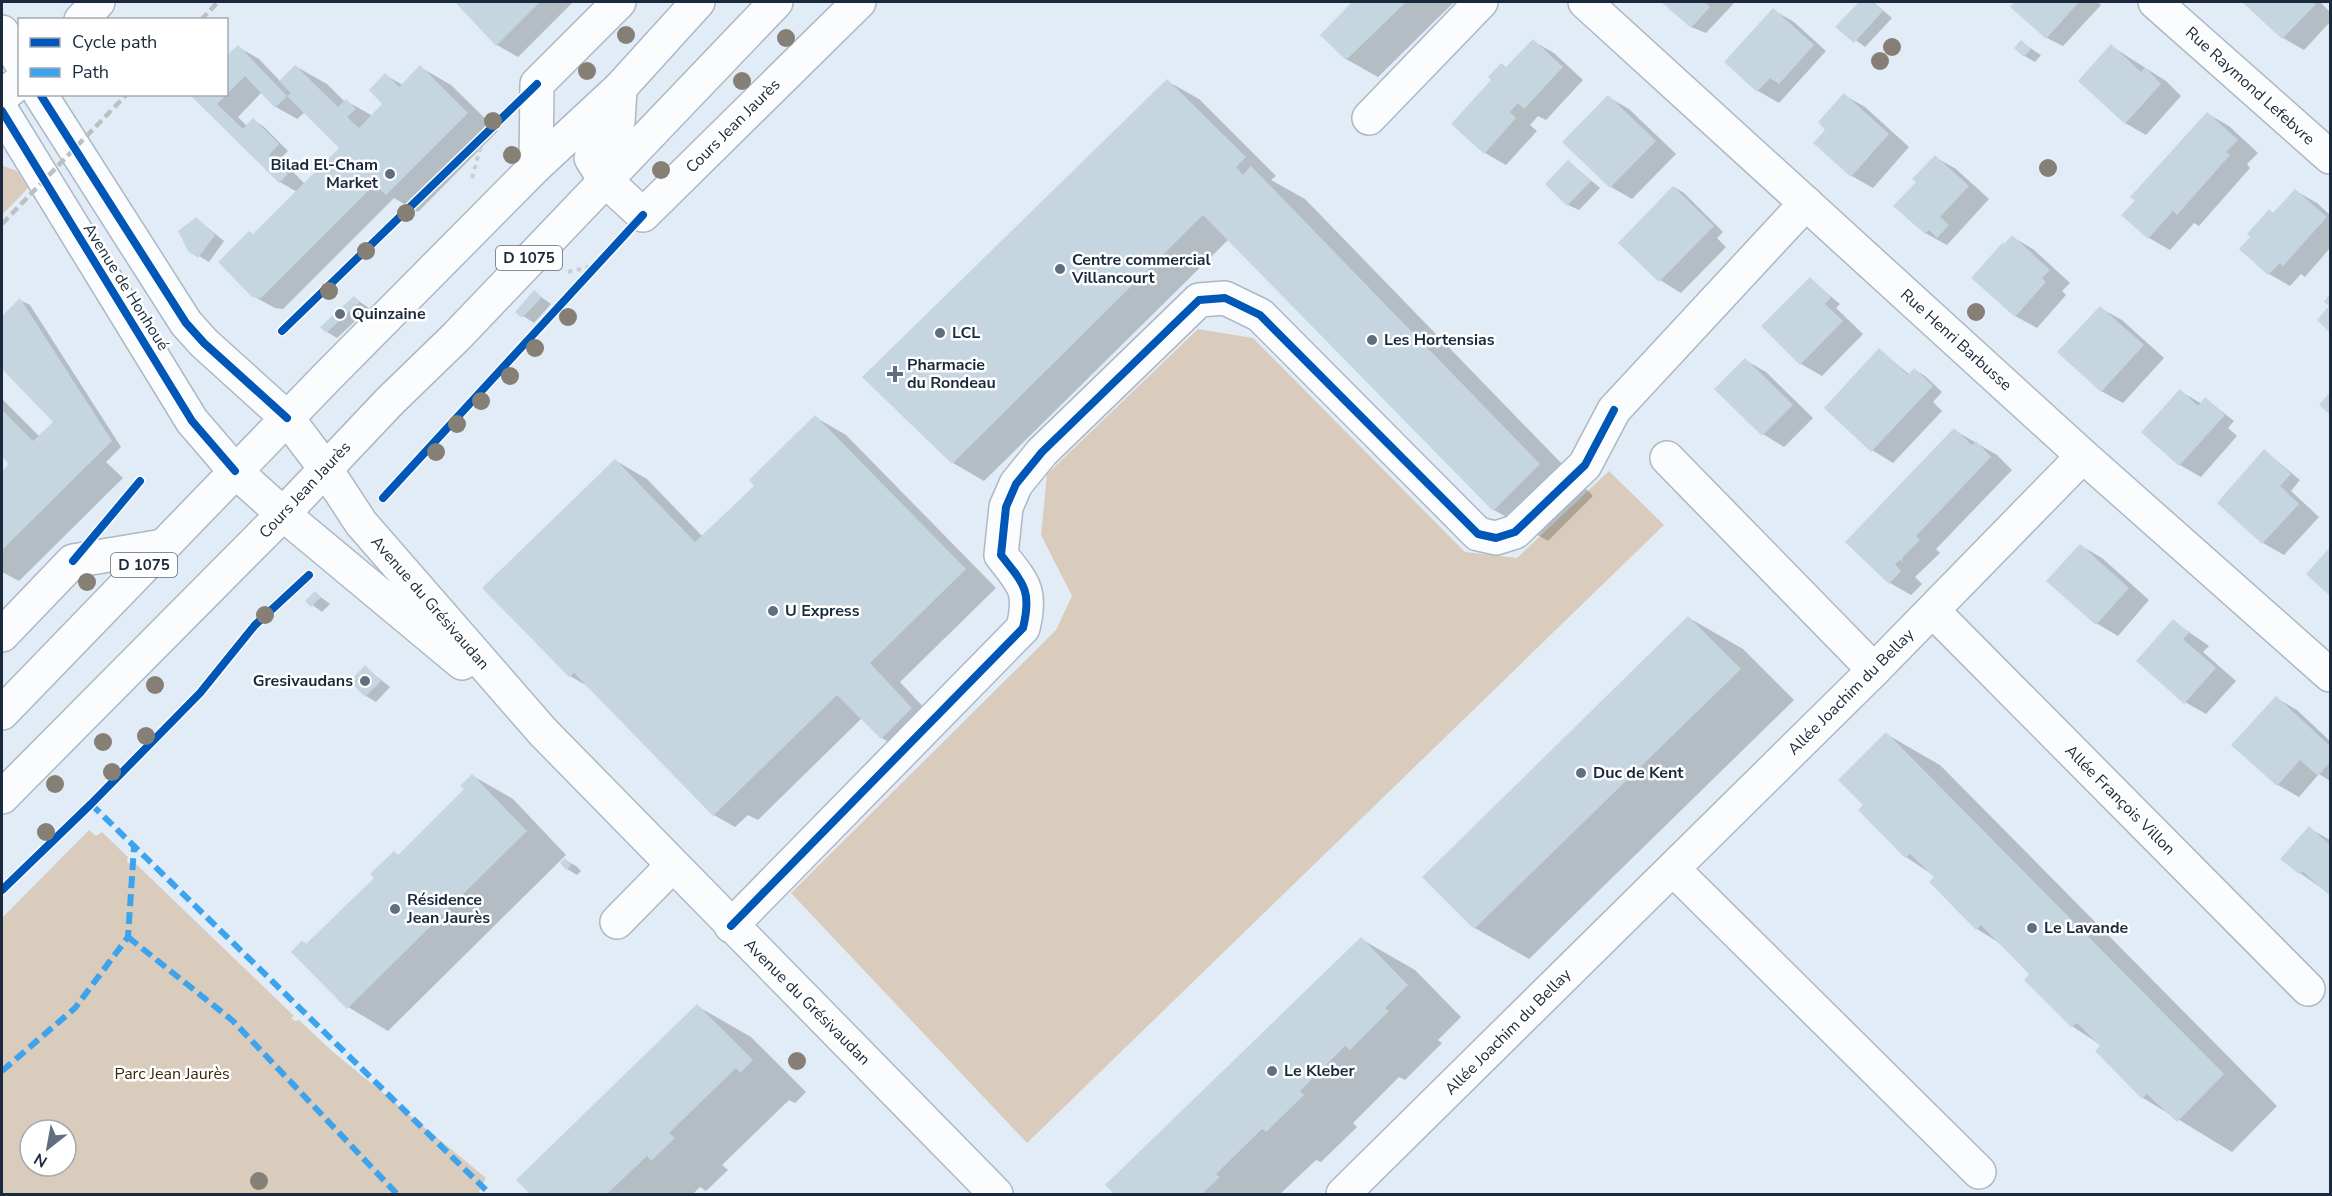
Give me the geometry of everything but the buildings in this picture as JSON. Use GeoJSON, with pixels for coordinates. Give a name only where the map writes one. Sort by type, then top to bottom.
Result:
{"type":"FeatureCollection","features":[{"type":"Feature","properties":{"kind":"street"},"geometry":{"type":"LineString","coordinates":[[83,18],[98,2]]}},
{"type":"Feature","properties":{"kind":"street"},"geometry":{"type":"LineString","coordinates":[[536,166],[537,84],[619,2]]}},
{"type":"Feature","properties":{"kind":"street","name":"D 1075"},"geometry":{"type":"LineString","coordinates":[[2,713],[235,471],[536,166],[620,88],[698,2]]}},
{"type":"Feature","properties":{"kind":"street","name":"Cours Jean Jaurès"},"geometry":{"type":"LineString","coordinates":[[2,798],[456,337],[776,2]]}},
{"type":"Feature","properties":{"kind":"street","name":"Cours Jean Jaurès"},"geometry":{"type":"LineString","coordinates":[[605,180],[643,215],[859,2]]}},
{"type":"Feature","properties":{"kind":"street"},"geometry":{"type":"LineString","coordinates":[[1369,118],[1481,2]]}},
{"type":"Feature","properties":{"kind":"street","name":"Rue Henri Barbusse"},"geometry":{"type":"LineString","coordinates":[[1585,2],[2083,456],[2331,675]]}},
{"type":"Feature","properties":{"kind":"street","name":"Rue Raymond Lefebvre"},"geometry":{"type":"LineString","coordinates":[[2168,6],[2331,157]]}},
{"type":"Feature","properties":{"kind":"street"},"geometry":{"type":"LineString","coordinates":[[2,32],[18,59]]}},
{"type":"Feature","properties":{"kind":"street"},"geometry":{"type":"LineString","coordinates":[[2,96],[18,83]]}},
{"type":"Feature","properties":{"kind":"street"},"geometry":{"type":"LineString","coordinates":[[605,180],[591,158],[618,122],[620,88]]}},
{"type":"Feature","properties":{"kind":"street","name":"Avenue de Honhoué"},"geometry":{"type":"LineString","coordinates":[[41,96],[186,323],[204,343],[287,418],[325,468]]}},
{"type":"Feature","properties":{"kind":"street","name":"Avenue de Honhoué"},"geometry":{"type":"LineString","coordinates":[[2,111],[192,421],[235,471],[259,493]]}},
{"type":"Feature","properties":{"kind":"street"},"geometry":{"type":"LineString","coordinates":[[731,926],[1023,628],[1029,602],[1020,580],[1001,555],[1006,507],[1016,484],[1042,452],[1199,300],[1225,298],[1260,315],[1478,534],[1496,538],[1515,532],[1585,465],[1614,410],[1806,203]]}},
{"type":"Feature","properties":{"kind":"street"},"geometry":{"type":"LineString","coordinates":[[147,348],[186,323]]}},
{"type":"Feature","properties":{"kind":"street","name":"Allée Joachim du Bellay"},"geometry":{"type":"LineString","coordinates":[[1343,1194],[1874,670],[2083,456]]}},
{"type":"Feature","properties":{"kind":"street"},"geometry":{"type":"LineString","coordinates":[[1667,458],[1874,670]]}},
{"type":"Feature","properties":{"kind":"street","name":"Avenue du Grésivaudan"},"geometry":{"type":"LineString","coordinates":[[325,468],[361,523],[543,732],[996,1194]]}},
{"type":"Feature","properties":{"kind":"street","name":"Avenue du Grésivaudan"},"geometry":{"type":"LineString","coordinates":[[259,493],[543,732]]}},
{"type":"Feature","properties":{"kind":"street"},"geometry":{"type":"LineString","coordinates":[[2,635],[73,561],[163,546]]}},
{"type":"Feature","properties":{"kind":"street","name":"Allée François Villon"},"geometry":{"type":"LineString","coordinates":[[1942,601],[2308,989]]}},
{"type":"Feature","properties":{"kind":"street"},"geometry":{"type":"LineString","coordinates":[[617,921],[673,865]]}},
{"type":"Feature","properties":{"kind":"street"},"geometry":{"type":"LineString","coordinates":[[1673,869],[1979,1172]]}},
{"type":"Feature","properties":{"kind":"path"},"geometry":{"type":"LineString","coordinates":[[469,188],[484,135]]}},
{"type":"Feature","properties":{"kind":"green space"},"geometry":{"type":"Polygon","coordinates":[[[3,166],[17,171],[28,188],[2,215],[3,166]]]}},
{"type":"Feature","properties":{"kind":"green space"},"geometry":{"type":"Polygon","coordinates":[[[1198,329],[1253,338],[1465,552],[1517,558],[1609,471],[1664,525],[1027,1143],[791,893],[1056,630],[1072,596],[1041,535],[1047,474],[1198,329]]]}},
{"type":"Feature","properties":{"kind":"green space","name":"Parc Jean Jaurès"},"geometry":{"type":"Polygon","coordinates":[[[89,830],[96,836],[102,832],[128,857],[127,861],[134,868],[135,863],[294,1016],[291,1018],[295,1021],[299,1020],[332,1051],[486,1178],[479,1192],[482,1194],[2,1194],[2,918],[89,830]]]}},
{"type":"Feature","properties":{"kind":"railway"},"geometry":{"type":"LineString","coordinates":[[203,18],[218,2]]}},
{"type":"Feature","properties":{"kind":"railway"},"geometry":{"type":"LineString","coordinates":[[2,224],[125,96]]}},
{"type":"Feature","properties":{"kind":"marked path"},"geometry":{"type":"LineString","coordinates":[[91,804],[490,1194]]}},
{"type":"Feature","properties":{"kind":"marked path"},"geometry":{"type":"LineString","coordinates":[[2,1071],[75,1008],[128,937],[134,847]]}},
{"type":"Feature","properties":{"kind":"marked path"},"geometry":{"type":"LineString","coordinates":[[128,937],[233,1021],[397,1194]]}},
{"type":"Feature","properties":{"kind":"cycle path"},"geometry":{"type":"LineString","coordinates":[[282,331],[537,84]]}},
{"type":"Feature","properties":{"kind":"cycle path"},"geometry":{"type":"LineString","coordinates":[[41,96],[186,323],[204,343],[287,418]]}},
{"type":"Feature","properties":{"kind":"cycle path"},"geometry":{"type":"LineString","coordinates":[[2,111],[192,421],[235,471]]}},
{"type":"Feature","properties":{"kind":"cycle path"},"geometry":{"type":"LineString","coordinates":[[383,498],[643,215]]}},
{"type":"Feature","properties":{"kind":"cycle path"},"geometry":{"type":"LineString","coordinates":[[731,926],[1023,628],[1027,605],[1024,588],[1001,555],[1006,507],[1016,484],[1042,452],[1199,300],[1225,298],[1260,315],[1478,534],[1496,538],[1515,532],[1585,465],[1614,410]]}},
{"type":"Feature","properties":{"kind":"cycle path"},"geometry":{"type":"LineString","coordinates":[[73,561],[140,481]]}},
{"type":"Feature","properties":{"kind":"cycle path"},"geometry":{"type":"LineString","coordinates":[[2,890],[91,804],[200,693],[255,625],[309,575]]}},
{"type":"Feature","properties":{"kind":"place","name":"Bilad El-Cham Market"},"geometry":{"type":"Point","coordinates":[390,174]}},
{"type":"Feature","properties":{"kind":"place","name":"Centre commercial Villancourt"},"geometry":{"type":"Point","coordinates":[1060,269]}},
{"type":"Feature","properties":{"kind":"place","name":"Quinzaine"},"geometry":{"type":"Point","coordinates":[340,314]}},
{"type":"Feature","properties":{"kind":"place","name":"LCL"},"geometry":{"type":"Point","coordinates":[940,333]}},
{"type":"Feature","properties":{"kind":"place","name":"Les Hortensias"},"geometry":{"type":"Point","coordinates":[1372,340]}},
{"type":"Feature","properties":{"kind":"place","name":"Pharmacie du Rondeau"},"geometry":{"type":"Point","coordinates":[895,374]}},
{"type":"Feature","properties":{"kind":"place","name":"U Express"},"geometry":{"type":"Point","coordinates":[773,611]}},
{"type":"Feature","properties":{"kind":"place","name":"Gresivaudans"},"geometry":{"type":"Point","coordinates":[365,681]}},
{"type":"Feature","properties":{"kind":"place","name":"Duc de Kent"},"geometry":{"type":"Point","coordinates":[1581,773]}},
{"type":"Feature","properties":{"kind":"place","name":"Résidence Jean Jaurès"},"geometry":{"type":"Point","coordinates":[395,909]}},
{"type":"Feature","properties":{"kind":"place","name":"Le Lavande"},"geometry":{"type":"Point","coordinates":[2032,928]}},
{"type":"Feature","properties":{"kind":"place","name":"Le Kleber"},"geometry":{"type":"Point","coordinates":[1272,1071]}}]}
